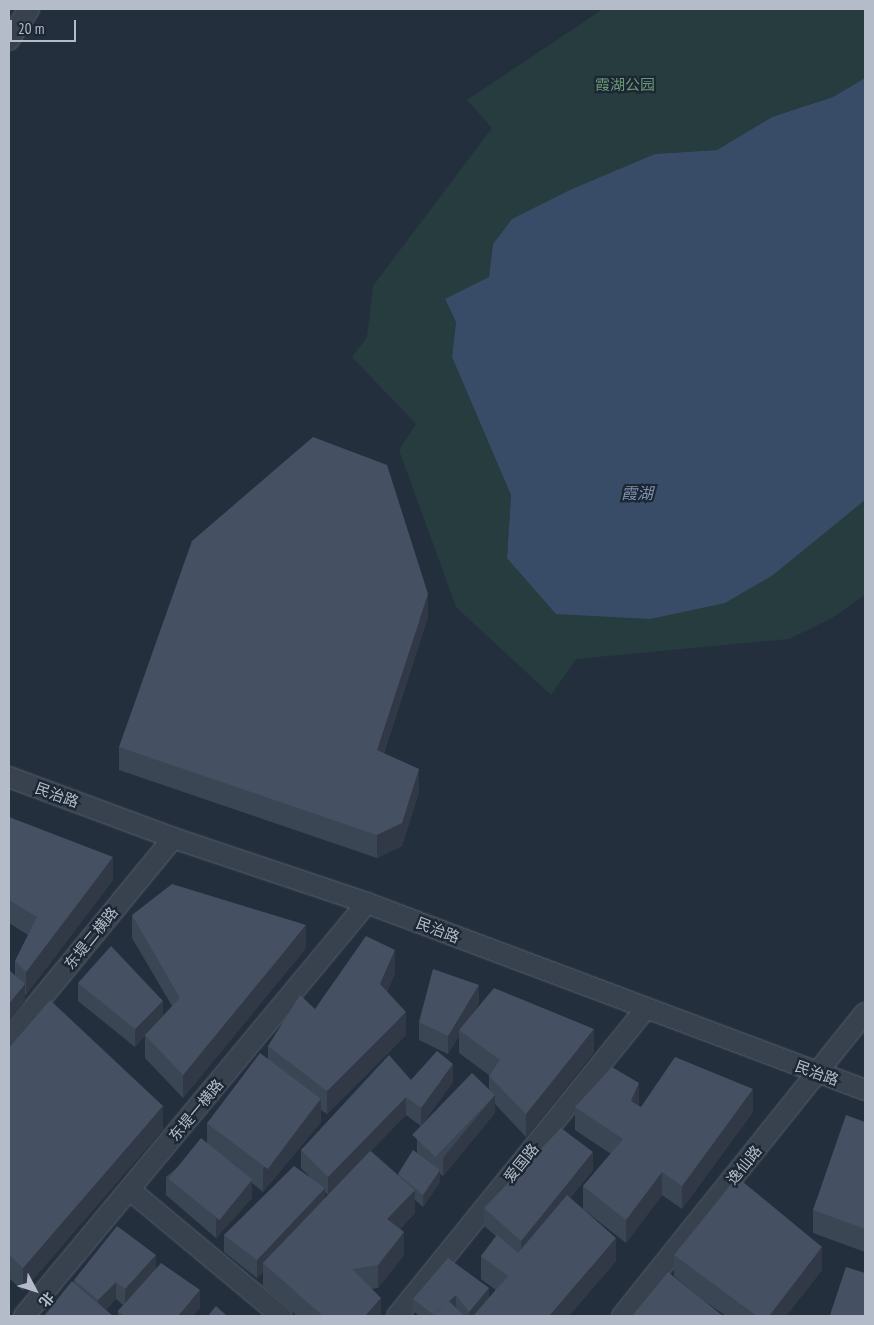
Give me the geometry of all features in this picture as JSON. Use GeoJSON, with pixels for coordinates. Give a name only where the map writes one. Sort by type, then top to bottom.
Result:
{"type":"FeatureCollection","features":[{"type":"Feature","properties":{"kind":"street"},"geometry":{"type":"LineString","coordinates":[[9,40],[29,9]]}},
{"type":"Feature","properties":{"kind":"street","name":"民治路"},"geometry":{"type":"LineString","coordinates":[[9,777],[173,838],[367,903],[645,1010],[865,1090]]}},
{"type":"Feature","properties":{"kind":"street","name":"东堤二横路"},"geometry":{"type":"LineString","coordinates":[[9,1038],[173,838]]}},
{"type":"Feature","properties":{"kind":"street","name":"东堤一横路"},"geometry":{"type":"LineString","coordinates":[[24,1316],[367,903]]}},
{"type":"Feature","properties":{"kind":"street","name":"爱国路"},"geometry":{"type":"LineString","coordinates":[[397,1316],[645,1010]]}},
{"type":"Feature","properties":{"kind":"street","name":"逸仙路"},"geometry":{"type":"LineString","coordinates":[[622,1316],[865,1013]]}},
{"type":"Feature","properties":{"kind":"street"},"geometry":{"type":"LineString","coordinates":[[130,1190],[280,1316]]}},
{"type":"Feature","properties":{"kind":"green space","name":"霞湖公园"},"geometry":{"type":"Polygon","coordinates":[[[603,9],[865,9],[865,78],[833,97],[772,117],[717,150],[655,154],[493,244],[489,277],[445,300],[456,322],[452,357],[511,495],[507,558],[843,517],[865,500],[865,595],[832,618],[789,639],[576,659],[551,695],[456,607],[399,450],[416,424],[352,357],[367,337],[373,286],[492,128],[467,100],[603,9]]]}},
{"type":"Feature","properties":{"kind":"water","name":"霞湖"},"geometry":{"type":"Polygon","coordinates":[[[865,78],[865,500],[773,575],[725,603],[650,619],[556,614],[507,558],[511,495],[452,357],[456,322],[445,299],[489,277],[493,244],[512,219],[570,190],[655,154],[717,150],[772,117],[833,97],[865,78]]]}},
{"type":"Feature","properties":{"kind":"building"},"geometry":{"type":"Polygon","coordinates":[[[313,437],[387,465],[428,594],[377,750],[419,769],[402,823],[377,835],[119,747],[192,541],[313,437]]]}},
{"type":"Feature","properties":{"kind":"building"},"geometry":{"type":"Polygon","coordinates":[[[9,817],[113,857],[26,972],[15,961],[37,917],[9,900],[9,817]]]}},
{"type":"Feature","properties":{"kind":"building"},"geometry":{"type":"Polygon","coordinates":[[[172,884],[306,925],[183,1075],[145,1035],[180,998],[132,915],[172,884]]]}},
{"type":"Feature","properties":{"kind":"building"},"geometry":{"type":"Polygon","coordinates":[[[366,936],[395,950],[380,984],[406,1012],[327,1091],[268,1046],[300,995],[315,1009],[366,936]]]}},
{"type":"Feature","properties":{"kind":"building"},"geometry":{"type":"Polygon","coordinates":[[[111,946],[163,1001],[135,1029],[78,983],[111,946]]]}},
{"type":"Feature","properties":{"kind":"building"},"geometry":{"type":"Polygon","coordinates":[[[433,969],[479,985],[448,1036],[419,1022],[433,969]]]}},
{"type":"Feature","properties":{"kind":"building"},"geometry":{"type":"Polygon","coordinates":[[[9,970],[25,984],[9,1004],[9,970]]]}},
{"type":"Feature","properties":{"kind":"building"},"geometry":{"type":"Polygon","coordinates":[[[494,988],[594,1029],[526,1114],[489,1076],[500,1060],[459,1030],[494,988]]]}},
{"type":"Feature","properties":{"kind":"building"},"geometry":{"type":"Polygon","coordinates":[[[50,1000],[163,1106],[23,1268],[9,1255],[9,1048],[50,1000]]]}},
{"type":"Feature","properties":{"kind":"building"},"geometry":{"type":"Polygon","coordinates":[[[437,1051],[453,1064],[421,1108],[406,1097],[328,1177],[301,1150],[389,1055],[411,1080],[437,1051]]]}},
{"type":"Feature","properties":{"kind":"building"},"geometry":{"type":"Polygon","coordinates":[[[260,1053],[321,1099],[268,1169],[207,1123],[260,1053]]]}},
{"type":"Feature","properties":{"kind":"building"},"geometry":{"type":"Polygon","coordinates":[[[675,1057],[753,1089],[682,1186],[662,1172],[626,1220],[583,1186],[623,1139],[575,1107],[612,1067],[639,1083],[631,1101],[641,1107],[675,1057]]]}},
{"type":"Feature","properties":{"kind":"building"},"geometry":{"type":"Polygon","coordinates":[[[472,1073],[495,1095],[435,1157],[412,1135],[472,1073]]]}},
{"type":"Feature","properties":{"kind":"building"},"geometry":{"type":"Polygon","coordinates":[[[846,1115],[865,1122],[865,1229],[813,1210],[846,1115]]]}},
{"type":"Feature","properties":{"kind":"building"},"geometry":{"type":"Polygon","coordinates":[[[561,1128],[593,1152],[521,1241],[484,1208],[561,1128]]]}},
{"type":"Feature","properties":{"kind":"building"},"geometry":{"type":"Polygon","coordinates":[[[201,1138],[252,1180],[220,1220],[168,1178],[201,1138]]]}},
{"type":"Feature","properties":{"kind":"building"},"geometry":{"type":"Polygon","coordinates":[[[413,1150],[440,1170],[423,1195],[398,1174],[413,1150]]]}},
{"type":"Feature","properties":{"kind":"building"},"geometry":{"type":"Polygon","coordinates":[[[370,1151],[415,1190],[387,1219],[404,1232],[378,1265],[352,1269],[381,1298],[365,1316],[323,1316],[263,1263],[370,1151]]]}},
{"type":"Feature","properties":{"kind":"building"},"geometry":{"type":"Polygon","coordinates":[[[294,1166],[325,1188],[257,1260],[224,1235],[294,1166]]]}},
{"type":"Feature","properties":{"kind":"building"},"geometry":{"type":"Polygon","coordinates":[[[737,1177],[822,1247],[769,1316],[757,1316],[674,1255],[737,1177]]]}},
{"type":"Feature","properties":{"kind":"building"},"geometry":{"type":"Polygon","coordinates":[[[567,1195],[616,1238],[549,1316],[473,1316],[508,1276],[481,1256],[497,1235],[518,1253],[567,1195]]]}},
{"type":"Feature","properties":{"kind":"building"},"geometry":{"type":"Polygon","coordinates":[[[117,1226],[156,1255],[125,1289],[116,1282],[98,1300],[74,1280],[117,1226]]]}},
{"type":"Feature","properties":{"kind":"building"},"geometry":{"type":"Polygon","coordinates":[[[448,1258],[489,1288],[469,1312],[456,1295],[449,1301],[447,1299],[434,1315],[413,1299],[448,1258]]]}},
{"type":"Feature","properties":{"kind":"building"},"geometry":{"type":"Polygon","coordinates":[[[161,1263],[200,1290],[178,1316],[124,1316],[118,1311],[161,1263]]]}},
{"type":"Feature","properties":{"kind":"building"},"geometry":{"type":"Polygon","coordinates":[[[846,1267],[865,1273],[865,1316],[830,1315],[846,1267]]]}},
{"type":"Feature","properties":{"kind":"building"},"geometry":{"type":"Polygon","coordinates":[[[668,1272],[723,1316],[632,1316],[668,1272]]]}},
{"type":"Feature","properties":{"kind":"building"},"geometry":{"type":"Polygon","coordinates":[[[72,1281],[113,1316],[44,1316],[72,1281]]]}},
{"type":"Feature","properties":{"kind":"building"},"geometry":{"type":"Polygon","coordinates":[[[447,1299],[464,1316],[434,1316],[447,1299]]]}},
{"type":"Feature","properties":{"kind":"building"},"geometry":{"type":"Polygon","coordinates":[[[216,1306],[227,1316],[208,1316],[216,1306]]]}}]}
